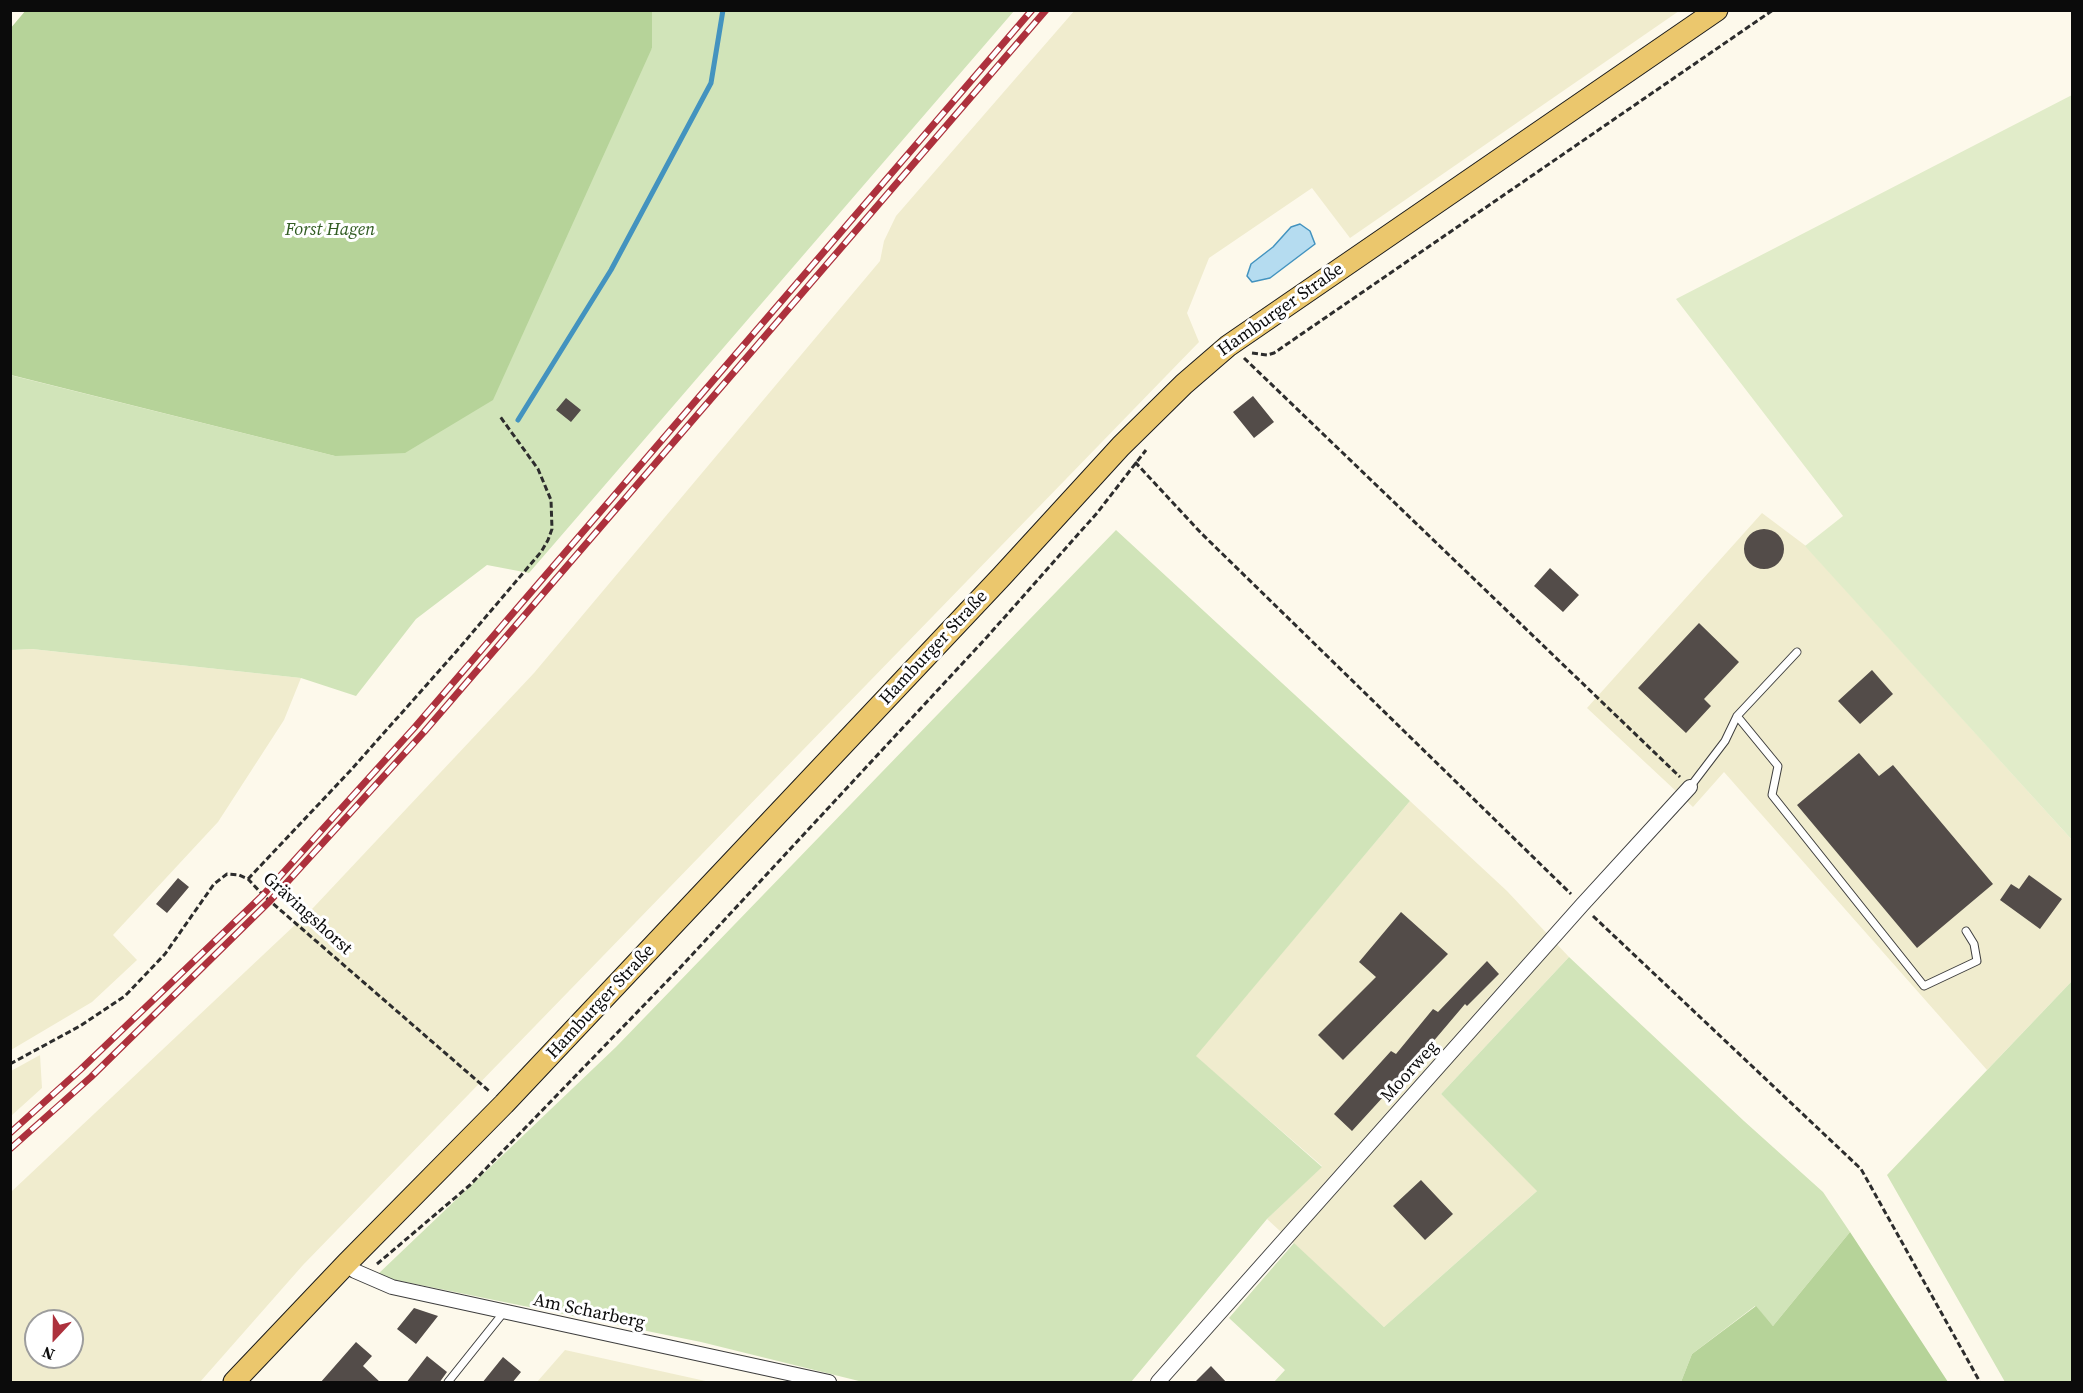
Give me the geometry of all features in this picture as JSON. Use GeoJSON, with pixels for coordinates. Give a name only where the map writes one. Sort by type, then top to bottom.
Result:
{"type":"FeatureCollection","features":[{"type":"Feature","properties":{"kind":"main road","name":"Hamburger Straße"},"geometry":{"type":"LineString","coordinates":[[234,1383],[356,1269],[504,1104],[986,593],[1121,446],[1210,360],[1717,10]]}},
{"type":"Feature","properties":{"kind":"street","name":"Moorweg"},"geometry":{"type":"LineString","coordinates":[[1158,1383],[1582,905],[1690,787]]}},
{"type":"Feature","properties":{"kind":"street","name":"Am Scharberg"},"geometry":{"type":"LineString","coordinates":[[356,1269],[392,1287],[829,1383]]}},
{"type":"Feature","properties":{"kind":"lane"},"geometry":{"type":"LineString","coordinates":[[1690,787],[1725,741],[1737,716],[1797,652]]}},
{"type":"Feature","properties":{"kind":"lane"},"geometry":{"type":"LineString","coordinates":[[1737,716],[1778,766],[1772,795],[1924,986],[1977,961],[1974,944],[1966,931]]}},
{"type":"Feature","properties":{"kind":"lane"},"geometry":{"type":"LineString","coordinates":[[448,1383],[504,1312]]}},
{"type":"Feature","properties":{"kind":"path"},"geometry":{"type":"LineString","coordinates":[[1690,787],[1240,354],[1274,353],[1773,10]]}},
{"type":"Feature","properties":{"kind":"path"},"geometry":{"type":"LineString","coordinates":[[248,879],[350,771],[455,653],[541,552],[548,540],[552,529],[551,500],[538,469],[498,415]]}},
{"type":"Feature","properties":{"kind":"path"},"geometry":{"type":"LineString","coordinates":[[356,1269],[470,1185],[685,963],[987,637],[1097,513],[1148,447]]}},
{"type":"Feature","properties":{"kind":"path","name":"Grävingshorst"},"geometry":{"type":"LineString","coordinates":[[10,1064],[80,1026],[124,996],[165,954],[214,884],[226,874],[239,875],[248,879],[263,895],[504,1104]]}},
{"type":"Feature","properties":{"kind":"shaded area"},"geometry":{"type":"Polygon","coordinates":[[[1075,10],[1679,11],[1350,238],[1312,188],[1209,258],[1187,313],[1199,342],[303,1265],[200,1382],[11,1382],[11,1192],[313,908],[534,673],[880,261],[884,241],[896,216],[1075,10]]]}},
{"type":"Feature","properties":{"kind":"shaded area"},"geometry":{"type":"Polygon","coordinates":[[[1762,513],[1806,546],[2072,840],[2072,981],[1987,1070],[1724,772],[1693,807],[1587,708],[1762,513]]]}},
{"type":"Feature","properties":{"kind":"shaded area"},"geometry":{"type":"Polygon","coordinates":[[[32,649],[301,678],[284,720],[218,822],[113,935],[137,960],[92,1002],[11,1050],[11,650],[32,649]]]}},
{"type":"Feature","properties":{"kind":"shaded area"},"geometry":{"type":"Polygon","coordinates":[[[1410,801],[1507,891],[1569,957],[1441,1094],[1538,1190],[1384,1327],[1267,1219],[1322,1166],[1195,1056],[1410,801]]]}},
{"type":"Feature","properties":{"kind":"shaded area"},"geometry":{"type":"Polygon","coordinates":[[[40,1055],[42,1088],[11,1116],[11,1071],[40,1055]]]}},
{"type":"Feature","properties":{"kind":"shaded area"},"geometry":{"type":"Polygon","coordinates":[[[565,1350],[710,1382],[537,1382],[565,1350]]]}},
{"type":"Feature","properties":{"kind":"green space","name":"Forst Hagen"},"geometry":{"type":"Polygon","coordinates":[[[26,10],[652,11],[652,48],[493,400],[405,453],[335,456],[11,375],[10,29],[26,10]]]}},
{"type":"Feature","properties":{"kind":"green space"},"geometry":{"type":"Polygon","coordinates":[[[652,11],[1014,11],[529,573],[487,565],[416,619],[356,696],[301,678],[32,649],[11,650],[10,375],[335,456],[652,48],[652,11]]]}},
{"type":"Feature","properties":{"kind":"green space"},"geometry":{"type":"Polygon","coordinates":[[[2072,95],[2072,840],[1805,546],[1843,516],[1676,299],[2072,95]]]}},
{"type":"Feature","properties":{"kind":"green space"},"geometry":{"type":"Polygon","coordinates":[[[1116,530],[1410,801],[1196,1056],[1322,1167],[1267,1219],[1131,1382],[863,1382],[701,1342],[376,1276],[616,1047],[1116,530]]]}},
{"type":"Feature","properties":{"kind":"green space"},"geometry":{"type":"Polygon","coordinates":[[[1569,957],[1823,1192],[1850,1232],[1773,1326],[1755,1306],[1692,1354],[1681,1382],[1274,1382],[1285,1370],[1229,1318],[1294,1243],[1384,1327],[1537,1191],[1441,1094],[1569,957]]]}},
{"type":"Feature","properties":{"kind":"green space"},"geometry":{"type":"Polygon","coordinates":[[[2072,981],[2072,1382],[2005,1382],[1887,1175],[2072,981]]]}},
{"type":"Feature","properties":{"kind":"green space"},"geometry":{"type":"Polygon","coordinates":[[[1850,1232],[1948,1382],[1681,1382],[1692,1354],[1756,1306],[1773,1326],[1850,1232]]]}},
{"type":"Feature","properties":{"kind":"water"},"geometry":{"type":"Polygon","coordinates":[[[1300,224],[1310,231],[1315,244],[1270,278],[1252,282],[1247,276],[1251,264],[1273,247],[1291,227],[1300,224]]]}},
{"type":"Feature","properties":{"kind":"building"},"geometry":{"type":"Polygon","coordinates":[[[1253,396],[1274,422],[1254,438],[1233,412],[1253,396]]]}},
{"type":"Feature","properties":{"kind":"building"},"geometry":{"type":"Polygon","coordinates":[[[566,398],[581,410],[571,422],[556,410],[566,398]]]}},
{"type":"Feature","properties":{"kind":"building"},"geometry":{"type":"Polygon","coordinates":[[[1764,529],[1772,530],[1778,535],[1783,541],[1783,557],[1778,563],[1772,568],[1764,569],[1756,568],[1750,563],[1745,557],[1744,549],[1745,541],[1750,535],[1756,530],[1764,529]]]}},
{"type":"Feature","properties":{"kind":"building"},"geometry":{"type":"Polygon","coordinates":[[[1550,568],[1579,595],[1563,612],[1534,586],[1550,568]]]}},
{"type":"Feature","properties":{"kind":"building"},"geometry":{"type":"Polygon","coordinates":[[[1699,623],[1739,662],[1704,699],[1711,706],[1686,733],[1638,688],[1699,623]]]}},
{"type":"Feature","properties":{"kind":"building"},"geometry":{"type":"Polygon","coordinates":[[[1872,670],[1893,694],[1860,724],[1838,701],[1872,670]]]}},
{"type":"Feature","properties":{"kind":"building"},"geometry":{"type":"Polygon","coordinates":[[[1859,753],[1879,776],[1893,765],[1993,884],[1917,948],[1797,805],[1859,753]]]}},
{"type":"Feature","properties":{"kind":"building"},"geometry":{"type":"Polygon","coordinates":[[[2029,875],[2062,899],[2040,929],[2000,900],[2011,884],[2019,889],[2029,875]]]}},
{"type":"Feature","properties":{"kind":"building"},"geometry":{"type":"Polygon","coordinates":[[[178,878],[189,887],[167,913],[156,904],[178,878]]]}},
{"type":"Feature","properties":{"kind":"building"},"geometry":{"type":"Polygon","coordinates":[[[1401,912],[1448,954],[1343,1060],[1318,1035],[1376,977],[1359,962],[1401,912]]]}},
{"type":"Feature","properties":{"kind":"building"},"geometry":{"type":"Polygon","coordinates":[[[1487,961],[1499,974],[1467,1006],[1465,1004],[1352,1131],[1334,1114],[1391,1051],[1396,1054],[1433,1009],[1438,1012],[1487,961]]]}},
{"type":"Feature","properties":{"kind":"building"},"geometry":{"type":"Polygon","coordinates":[[[1421,1180],[1453,1214],[1425,1240],[1393,1206],[1421,1180]]]}},
{"type":"Feature","properties":{"kind":"building"},"geometry":{"type":"Polygon","coordinates":[[[414,1308],[438,1316],[416,1344],[397,1329],[414,1308]]]}},
{"type":"Feature","properties":{"kind":"building"},"geometry":{"type":"Polygon","coordinates":[[[356,1342],[372,1356],[363,1366],[381,1383],[320,1383],[356,1342]]]}},
{"type":"Feature","properties":{"kind":"building"},"geometry":{"type":"Polygon","coordinates":[[[427,1356],[447,1372],[439,1383],[406,1383],[427,1356]]]}},
{"type":"Feature","properties":{"kind":"building"},"geometry":{"type":"Polygon","coordinates":[[[503,1357],[521,1372],[512,1383],[482,1383],[503,1357]]]}},
{"type":"Feature","properties":{"kind":"building"},"geometry":{"type":"Polygon","coordinates":[[[1211,1366],[1227,1383],[1194,1383],[1211,1366]]]}},
{"type":"Feature","properties":{"kind":"waterway"},"geometry":{"type":"LineString","coordinates":[[518,420],[611,270],[711,83],[723,10]]}},
{"type":"Feature","properties":{"kind":"railway"},"geometry":{"type":"LineString","coordinates":[[10,1133],[80,1070],[263,895],[415,727],[1032,10]]}},
{"type":"Feature","properties":{"kind":"railway"},"geometry":{"type":"LineString","coordinates":[[10,1149],[91,1077],[270,901],[424,732],[1046,10]]}}]}
